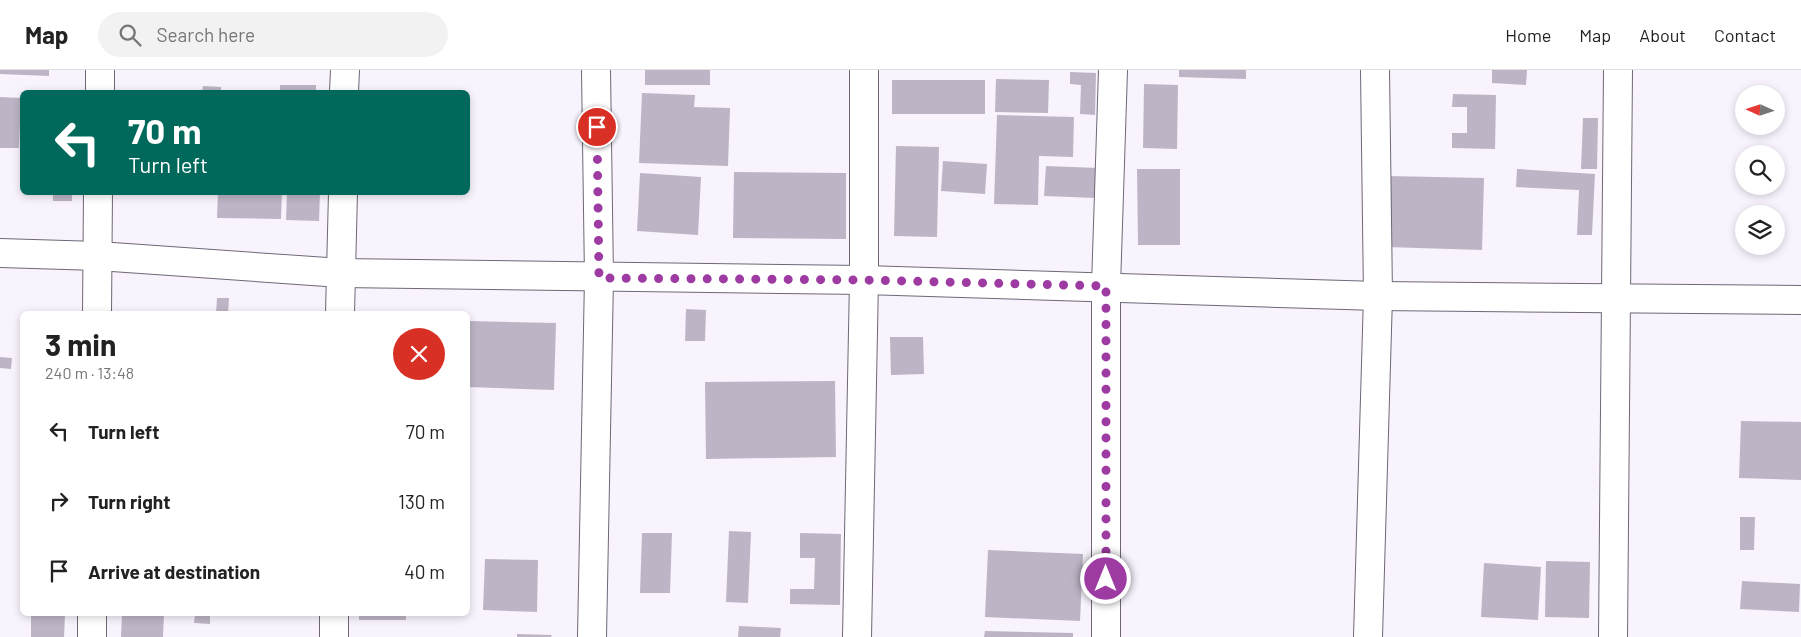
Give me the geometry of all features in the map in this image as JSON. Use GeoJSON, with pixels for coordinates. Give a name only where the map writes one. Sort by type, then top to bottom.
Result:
{"type":"FeatureCollection","features":[{"type":"Feature","properties":{"kind":"street"},"geometry":{"type":"LineString","coordinates":[[100,70],[100,90]]}},
{"type":"Feature","properties":{"kind":"street"},"geometry":{"type":"LineString","coordinates":[[344,90],[345,70]]}},
{"type":"Feature","properties":{"kind":"street"},"geometry":{"type":"LineString","coordinates":[[592,637],[599,278],[596,70]]}},
{"type":"Feature","properties":{"kind":"street"},"geometry":{"type":"LineString","coordinates":[[857,637],[864,280],[864,70]]}},
{"type":"Feature","properties":{"kind":"street"},"geometry":{"type":"LineString","coordinates":[[1106,637],[1106,286],[1113,70]]}},
{"type":"Feature","properties":{"kind":"street"},"geometry":{"type":"LineString","coordinates":[[1368,637],[1378,296],[1375,70]]}},
{"type":"Feature","properties":{"kind":"street"},"geometry":{"type":"LineString","coordinates":[[1613,637],[1618,70]]}},
{"type":"Feature","properties":{"kind":"street"},"geometry":{"type":"LineString","coordinates":[[97,311],[98,195]]}},
{"type":"Feature","properties":{"kind":"street"},"geometry":{"type":"LineString","coordinates":[[340,311],[343,195]]}},
{"type":"Feature","properties":{"kind":"street"},"geometry":{"type":"LineString","coordinates":[[0,253],[98,256],[341,273],[599,278],[864,280],[1106,286],[1378,296],[1801,300]]}},
{"type":"Feature","properties":{"kind":"street"},"geometry":{"type":"LineString","coordinates":[[92,616],[92,637]]}},
{"type":"Feature","properties":{"kind":"street"},"geometry":{"type":"LineString","coordinates":[[334,616],[334,637]]}},
{"type":"Feature","properties":{"kind":"building"},"geometry":{"type":"Polygon","coordinates":[[[0,70],[49,70],[49,76],[0,74],[0,70]]]}},
{"type":"Feature","properties":{"kind":"building"},"geometry":{"type":"Polygon","coordinates":[[[645,70],[710,70],[710,85],[645,85],[645,70]]]}},
{"type":"Feature","properties":{"kind":"building"},"geometry":{"type":"Polygon","coordinates":[[[1179,70],[1246,70],[1246,79],[1179,77],[1179,70]]]}},
{"type":"Feature","properties":{"kind":"building"},"geometry":{"type":"Polygon","coordinates":[[[1492,70],[1527,70],[1526,85],[1492,83],[1492,70]]]}},
{"type":"Feature","properties":{"kind":"building"},"geometry":{"type":"Polygon","coordinates":[[[1070,72],[1096,73],[1095,115],[1080,114],[1081,85],[1070,84],[1070,72]]]}},
{"type":"Feature","properties":{"kind":"building"},"geometry":{"type":"Polygon","coordinates":[[[996,79],[1049,80],[1048,113],[995,112],[996,79]]]}},
{"type":"Feature","properties":{"kind":"building"},"geometry":{"type":"Polygon","coordinates":[[[892,80],[985,80],[985,114],[892,114],[892,80]]]}},
{"type":"Feature","properties":{"kind":"building"},"geometry":{"type":"Polygon","coordinates":[[[1144,84],[1178,85],[1177,149],[1143,148],[1144,84]]]}},
{"type":"Feature","properties":{"kind":"building"},"geometry":{"type":"Polygon","coordinates":[[[280,85],[316,85],[316,90],[280,90],[280,85]]]}},
{"type":"Feature","properties":{"kind":"building"},"geometry":{"type":"Polygon","coordinates":[[[203,86],[221,87],[221,90],[202,90],[203,86]]]}},
{"type":"Feature","properties":{"kind":"building"},"geometry":{"type":"Polygon","coordinates":[[[642,93],[695,95],[694,107],[730,108],[728,166],[639,163],[642,93]]]}},
{"type":"Feature","properties":{"kind":"building"},"geometry":{"type":"Polygon","coordinates":[[[1453,94],[1496,95],[1495,149],[1452,148],[1452,133],[1467,133],[1467,107],[1452,107],[1453,94]]]}},
{"type":"Feature","properties":{"kind":"building"},"geometry":{"type":"Polygon","coordinates":[[[0,97],[20,98],[19,148],[0,148],[0,97]]]}},
{"type":"Feature","properties":{"kind":"building"},"geometry":{"type":"Polygon","coordinates":[[[997,115],[1074,117],[1073,157],[1039,156],[1038,205],[994,204],[997,115]]]}},
{"type":"Feature","properties":{"kind":"building"},"geometry":{"type":"Polygon","coordinates":[[[1583,118],[1598,118],[1597,169],[1581,169],[1583,118]]]}},
{"type":"Feature","properties":{"kind":"building"},"geometry":{"type":"Polygon","coordinates":[[[896,146],[939,147],[937,237],[894,236],[896,146]]]}},
{"type":"Feature","properties":{"kind":"building"},"geometry":{"type":"Polygon","coordinates":[[[943,161],[987,164],[985,194],[941,191],[943,161]]]}},
{"type":"Feature","properties":{"kind":"building"},"geometry":{"type":"Polygon","coordinates":[[[1046,166],[1098,168],[1097,198],[1044,196],[1046,166]]]}},
{"type":"Feature","properties":{"kind":"building"},"geometry":{"type":"Polygon","coordinates":[[[1137,169],[1180,169],[1180,245],[1138,245],[1137,169]]]}},
{"type":"Feature","properties":{"kind":"building"},"geometry":{"type":"Polygon","coordinates":[[[1517,169],[1595,174],[1592,235],[1577,235],[1579,190],[1516,187],[1517,169]]]}},
{"type":"Feature","properties":{"kind":"building"},"geometry":{"type":"Polygon","coordinates":[[[734,172],[846,173],[846,239],[733,238],[734,172]]]}},
{"type":"Feature","properties":{"kind":"building"},"geometry":{"type":"Polygon","coordinates":[[[640,173],[701,177],[698,235],[637,231],[640,173]]]}},
{"type":"Feature","properties":{"kind":"building"},"geometry":{"type":"Polygon","coordinates":[[[1387,176],[1484,178],[1482,250],[1386,247],[1387,176]]]}},
{"type":"Feature","properties":{"kind":"building"},"geometry":{"type":"Polygon","coordinates":[[[53,195],[72,195],[72,201],[53,201],[53,195]]]}},
{"type":"Feature","properties":{"kind":"building"},"geometry":{"type":"Polygon","coordinates":[[[218,195],[282,195],[281,219],[217,218],[218,195]]]}},
{"type":"Feature","properties":{"kind":"building"},"geometry":{"type":"Polygon","coordinates":[[[287,195],[320,195],[319,221],[286,220],[287,195]]]}},
{"type":"Feature","properties":{"kind":"building"},"geometry":{"type":"Polygon","coordinates":[[[217,298],[229,298],[228,311],[216,311],[217,298]]]}},
{"type":"Feature","properties":{"kind":"building"},"geometry":{"type":"Polygon","coordinates":[[[686,309],[706,310],[705,341],[685,341],[686,309]]]}},
{"type":"Feature","properties":{"kind":"building"},"geometry":{"type":"Polygon","coordinates":[[[470,321],[556,323],[554,390],[470,387],[470,321]]]}},
{"type":"Feature","properties":{"kind":"building"},"geometry":{"type":"Polygon","coordinates":[[[890,337],[923,337],[924,374],[891,375],[890,337]]]}},
{"type":"Feature","properties":{"kind":"building"},"geometry":{"type":"Polygon","coordinates":[[[0,357],[12,358],[11,369],[0,368],[0,357]]]}},
{"type":"Feature","properties":{"kind":"building"},"geometry":{"type":"Polygon","coordinates":[[[835,381],[836,457],[706,459],[705,382],[835,381]]]}},
{"type":"Feature","properties":{"kind":"building"},"geometry":{"type":"Polygon","coordinates":[[[1741,421],[1801,422],[1801,480],[1739,478],[1741,421]]]}},
{"type":"Feature","properties":{"kind":"building"},"geometry":{"type":"Polygon","coordinates":[[[1740,517],[1755,517],[1754,550],[1740,550],[1740,517]]]}},
{"type":"Feature","properties":{"kind":"building"},"geometry":{"type":"Polygon","coordinates":[[[729,531],[751,532],[748,603],[726,602],[729,531]]]}},
{"type":"Feature","properties":{"kind":"building"},"geometry":{"type":"Polygon","coordinates":[[[642,533],[672,533],[670,593],[640,593],[642,533]]]}},
{"type":"Feature","properties":{"kind":"building"},"geometry":{"type":"Polygon","coordinates":[[[800,533],[841,534],[840,605],[790,604],[790,589],[814,589],[815,558],[800,558],[800,533]]]}},
{"type":"Feature","properties":{"kind":"building"},"geometry":{"type":"Polygon","coordinates":[[[988,550],[1083,554],[1080,621],[985,617],[988,550]]]}},
{"type":"Feature","properties":{"kind":"building"},"geometry":{"type":"Polygon","coordinates":[[[485,559],[538,560],[537,612],[483,610],[485,559]]]}},
{"type":"Feature","properties":{"kind":"building"},"geometry":{"type":"Polygon","coordinates":[[[1546,561],[1590,562],[1589,618],[1545,617],[1546,561]]]}},
{"type":"Feature","properties":{"kind":"building"},"geometry":{"type":"Polygon","coordinates":[[[1484,563],[1541,567],[1538,620],[1481,617],[1484,563]]]}},
{"type":"Feature","properties":{"kind":"building"},"geometry":{"type":"Polygon","coordinates":[[[1742,581],[1800,584],[1799,612],[1740,609],[1742,581]]]}},
{"type":"Feature","properties":{"kind":"building"},"geometry":{"type":"Polygon","coordinates":[[[31,616],[65,616],[64,637],[31,637],[31,616]]]}},
{"type":"Feature","properties":{"kind":"building"},"geometry":{"type":"Polygon","coordinates":[[[122,616],[164,616],[163,637],[121,637],[122,616]]]}},
{"type":"Feature","properties":{"kind":"building"},"geometry":{"type":"Polygon","coordinates":[[[195,616],[210,616],[210,624],[194,623],[195,616]]]}},
{"type":"Feature","properties":{"kind":"building"},"geometry":{"type":"Polygon","coordinates":[[[359,616],[406,616],[406,620],[359,620],[359,616]]]}},
{"type":"Feature","properties":{"kind":"building"},"geometry":{"type":"Polygon","coordinates":[[[739,626],[781,628],[780,637],[738,637],[739,626]]]}},
{"type":"Feature","properties":{"kind":"building"},"geometry":{"type":"Polygon","coordinates":[[[985,631],[1073,633],[1073,637],[984,637],[985,631]]]}},
{"type":"Feature","properties":{"kind":"building"},"geometry":{"type":"Polygon","coordinates":[[[517,634],[552,635],[551,637],[517,637],[517,634]]]}},
{"type":"Feature","properties":{"kind":"route"},"geometry":{"type":"LineString","coordinates":[[597,127],[599,278],[864,280],[1106,286],[1106,579]]}}]}
